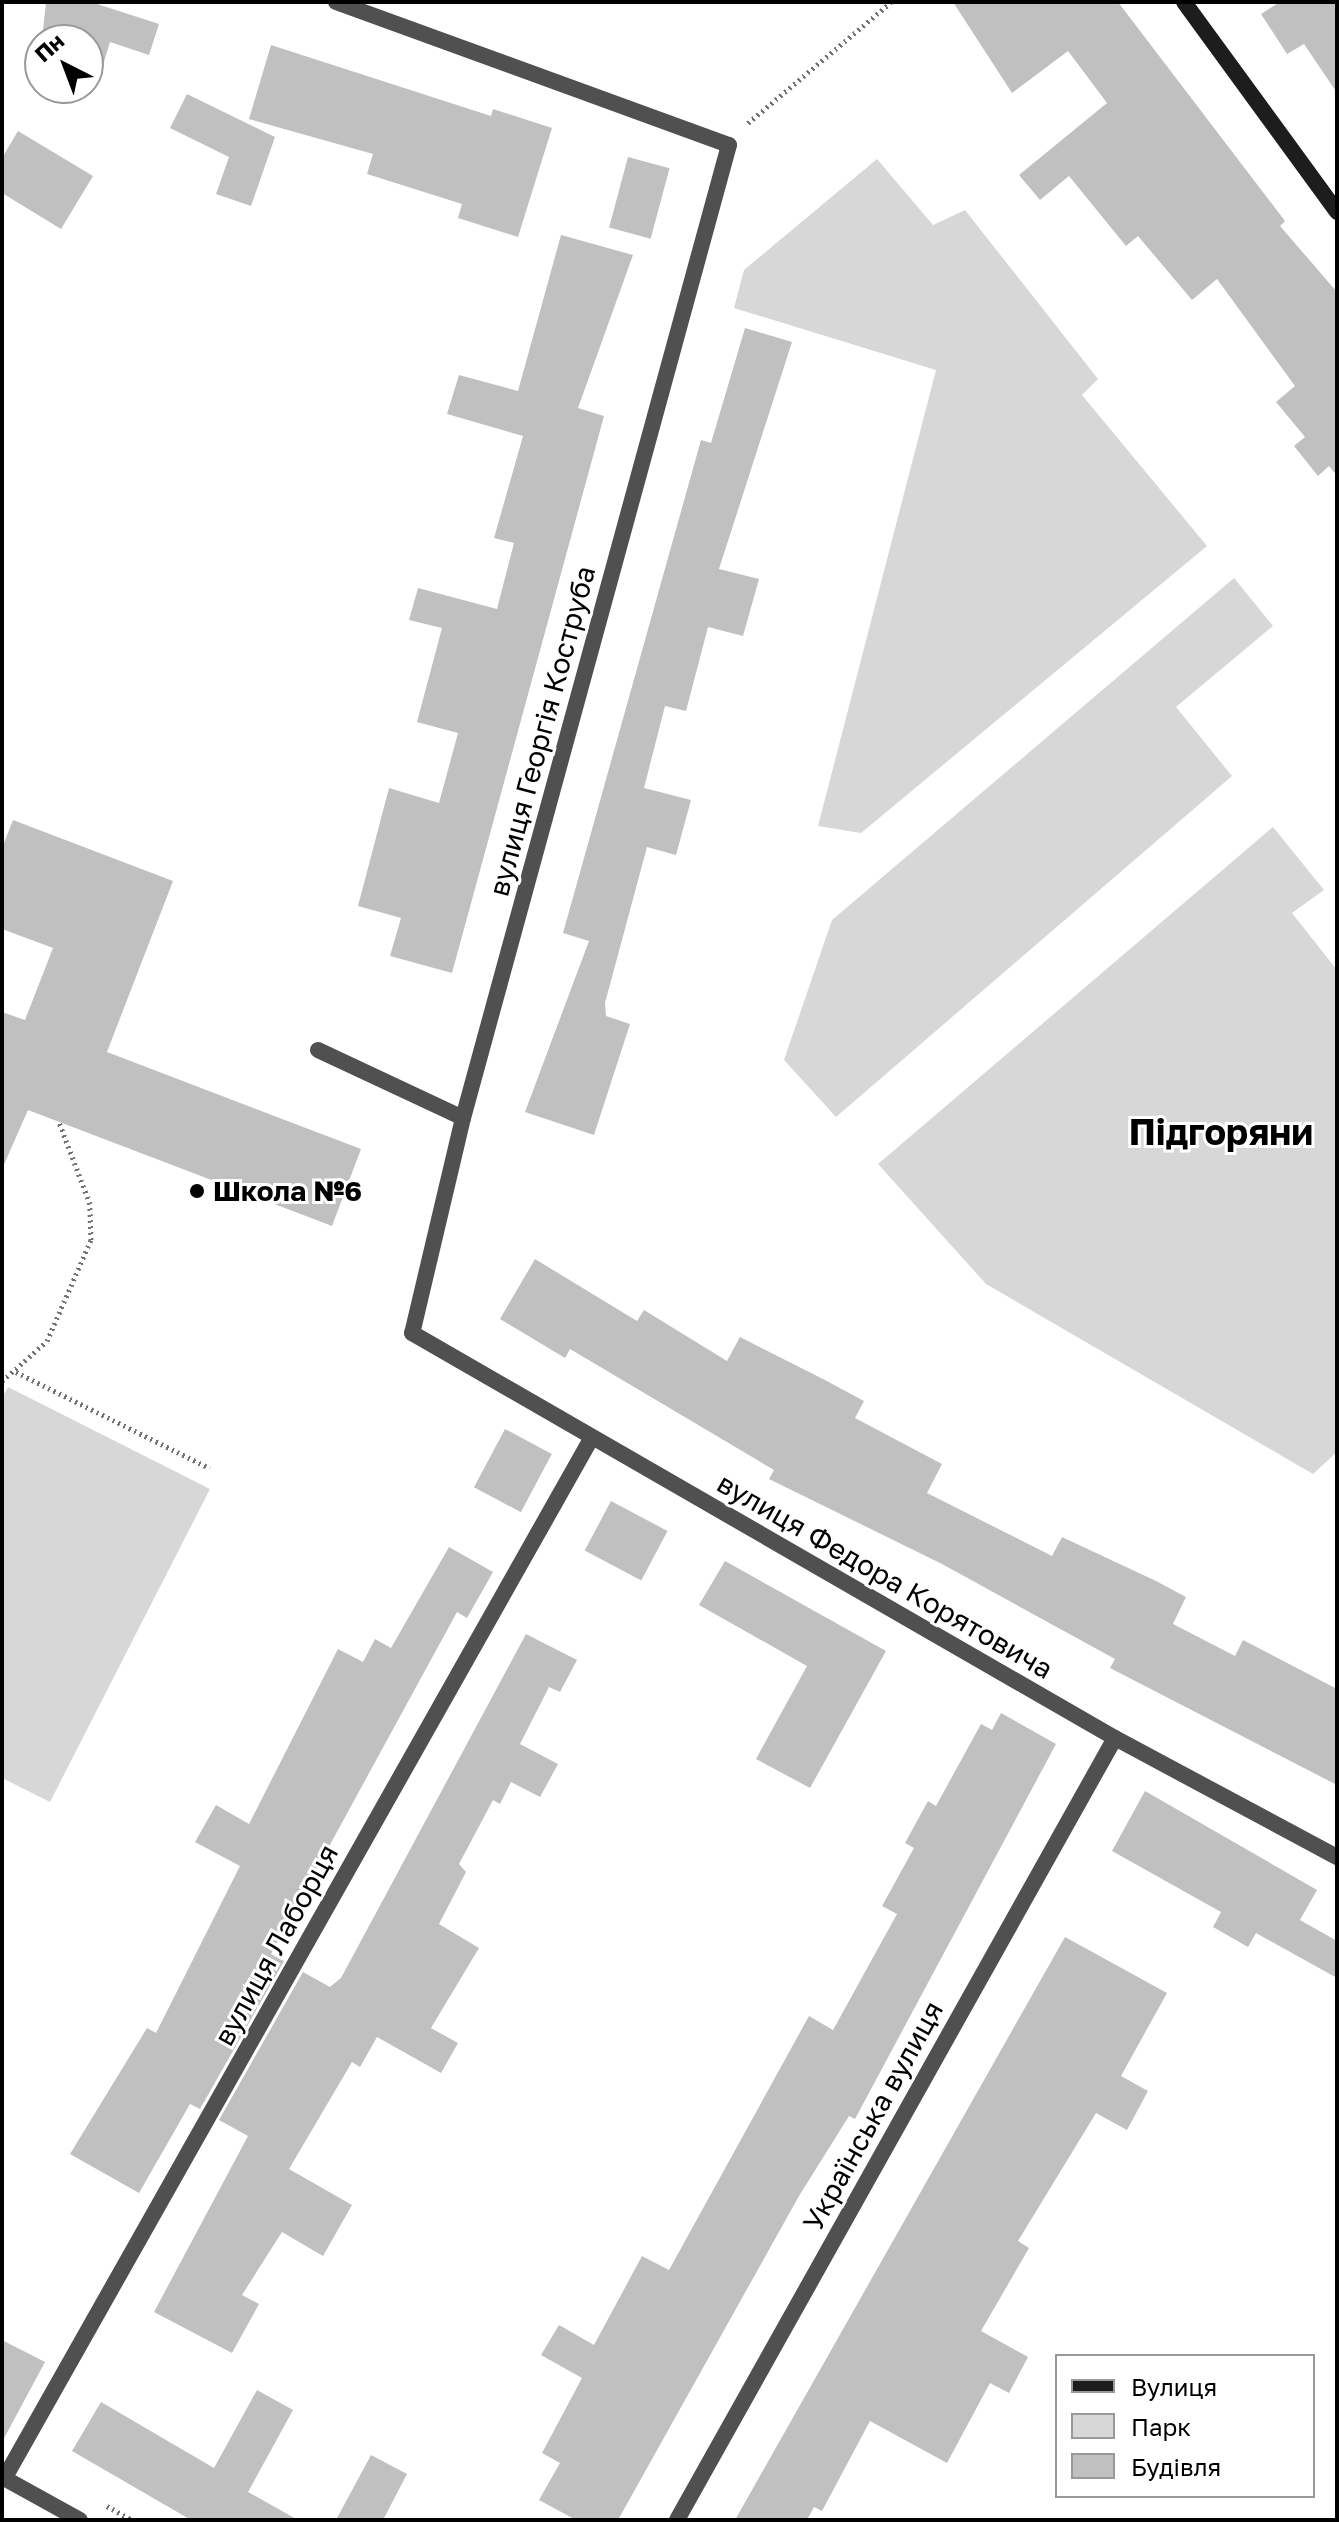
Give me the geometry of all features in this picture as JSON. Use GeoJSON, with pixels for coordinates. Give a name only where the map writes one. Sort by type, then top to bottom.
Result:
{"type":"FeatureCollection","features":[{"type":"Feature","properties":{"kind":"main road"},"geometry":{"type":"LineString","coordinates":[[1184,2],[1337,212]]}},
{"type":"Feature","properties":{"kind":"street"},"geometry":{"type":"LineString","coordinates":[[336,2],[729,145]]}},
{"type":"Feature","properties":{"kind":"street","name":"вулиця Георгія Коструба"},"geometry":{"type":"LineString","coordinates":[[412,1333],[463,1118],[729,145]]}},
{"type":"Feature","properties":{"kind":"street"},"geometry":{"type":"LineString","coordinates":[[318,1050],[463,1118]]}},
{"type":"Feature","properties":{"kind":"street","name":"вулиця Федора Корятовича"},"geometry":{"type":"LineString","coordinates":[[412,1333],[1115,1738],[1337,1857]]}},
{"type":"Feature","properties":{"kind":"street","name":"вулиця Лаборця"},"geometry":{"type":"LineString","coordinates":[[3,2478],[592,1437]]}},
{"type":"Feature","properties":{"kind":"street","name":"Українська вулиця"},"geometry":{"type":"LineString","coordinates":[[677,2520],[1115,1738]]}},
{"type":"Feature","properties":{"kind":"street"},"geometry":{"type":"LineString","coordinates":[[3,2478],[80,2520]]}},
{"type":"Feature","properties":{"kind":"path"},"geometry":{"type":"LineString","coordinates":[[729,145],[757,112],[891,2]]}},
{"type":"Feature","properties":{"kind":"path"},"geometry":{"type":"LineString","coordinates":[[2,1381],[47,1341],[91,1240],[90,1204],[59,1122]]}},
{"type":"Feature","properties":{"kind":"path"},"geometry":{"type":"LineString","coordinates":[[15,1372],[209,1468]]}},
{"type":"Feature","properties":{"kind":"green space"},"geometry":{"type":"Polygon","coordinates":[[[877,159],[933,225],[965,210],[1098,379],[1082,395],[1207,546],[861,833],[818,826],[936,370],[734,308],[744,270],[877,159]]]}},
{"type":"Feature","properties":{"kind":"green space"},"geometry":{"type":"Polygon","coordinates":[[[1234,578],[1273,626],[1176,707],[1232,776],[836,1117],[784,1060],[832,920],[1234,578]]]}},
{"type":"Feature","properties":{"kind":"green space"},"geometry":{"type":"Polygon","coordinates":[[[1273,827],[1324,890],[1292,913],[1337,970],[1337,1452],[1313,1474],[986,1284],[878,1164],[1273,827]]]}},
{"type":"Feature","properties":{"kind":"green space"},"geometry":{"type":"Polygon","coordinates":[[[8,1387],[210,1489],[50,1802],[2,1778],[2,1398],[8,1387]]]}},
{"type":"Feature","properties":{"kind":"building"},"geometry":{"type":"Polygon","coordinates":[[[46,2],[91,2],[159,24],[149,55],[110,42],[104,62],[104,24],[44,24],[46,2]]]}},
{"type":"Feature","properties":{"kind":"building"},"geometry":{"type":"Polygon","coordinates":[[[953,2],[1118,2],[1285,221],[1280,226],[1337,292],[1337,476],[1329,466],[1318,476],[1294,446],[1305,437],[1276,402],[1295,386],[1217,279],[1192,300],[1138,236],[1126,246],[1069,176],[1040,200],[1019,175],[1107,103],[1068,51],[1012,93],[953,2]]]}},
{"type":"Feature","properties":{"kind":"building"},"geometry":{"type":"Polygon","coordinates":[[[1280,2],[1337,2],[1337,93],[1304,44],[1287,54],[1261,14],[1280,2]]]}},
{"type":"Feature","properties":{"kind":"building"},"geometry":{"type":"Polygon","coordinates":[[[271,45],[491,116],[493,109],[552,128],[518,237],[458,218],[462,204],[367,174],[373,154],[249,119],[271,45]]]}},
{"type":"Feature","properties":{"kind":"building"},"geometry":{"type":"Polygon","coordinates":[[[187,94],[275,137],[251,206],[216,194],[229,157],[170,128],[187,94]]]}},
{"type":"Feature","properties":{"kind":"building"},"geometry":{"type":"Polygon","coordinates":[[[18,131],[93,176],[61,229],[2,193],[2,158],[18,131]]]}},
{"type":"Feature","properties":{"kind":"building"},"geometry":{"type":"Polygon","coordinates":[[[628,157],[670,168],[651,239],[609,228],[628,157]]]}},
{"type":"Feature","properties":{"kind":"building"},"geometry":{"type":"Polygon","coordinates":[[[561,235],[633,255],[578,408],[604,416],[452,973],[390,956],[401,918],[358,906],[389,788],[439,803],[458,733],[417,722],[442,628],[409,620],[418,588],[497,609],[514,543],[494,538],[523,436],[447,414],[459,375],[518,391],[561,235]]]}},
{"type":"Feature","properties":{"kind":"building"},"geometry":{"type":"Polygon","coordinates":[[[745,328],[792,342],[719,569],[759,579],[743,636],[708,627],[686,711],[665,706],[644,788],[691,800],[676,855],[647,847],[605,1003],[606,1016],[630,1024],[594,1135],[525,1112],[589,941],[563,933],[701,440],[711,443],[745,328]]]}},
{"type":"Feature","properties":{"kind":"building"},"geometry":{"type":"Polygon","coordinates":[[[13,820],[173,881],[107,1052],[361,1149],[332,1226],[28,1110],[2,1169],[2,1012],[25,1020],[53,948],[2,929],[2,848],[13,820]]]}},
{"type":"Feature","properties":{"kind":"building"},"geometry":{"type":"Polygon","coordinates":[[[535,1259],[637,1321],[644,1310],[727,1361],[740,1337],[823,1379],[864,1401],[855,1418],[942,1464],[927,1493],[1052,1556],[1062,1537],[1156,1581],[1186,1597],[1173,1624],[1235,1656],[1243,1640],[1337,1689],[1337,1785],[1110,1668],[1115,1659],[942,1564],[769,1479],[774,1470],[570,1349],[565,1358],[500,1319],[535,1259]]]}},
{"type":"Feature","properties":{"kind":"building"},"geometry":{"type":"Polygon","coordinates":[[[505,1429],[552,1454],[521,1512],[474,1487],[505,1429]]]}},
{"type":"Feature","properties":{"kind":"building"},"geometry":{"type":"Polygon","coordinates":[[[611,1501],[668,1531],[641,1580],[585,1550],[611,1501]]]}},
{"type":"Feature","properties":{"kind":"building"},"geometry":{"type":"Polygon","coordinates":[[[449,1547],[493,1572],[467,1618],[457,1612],[271,1954],[284,1961],[200,2109],[190,2104],[139,2193],[70,2154],[147,2028],[156,2033],[240,1866],[195,1842],[216,1805],[249,1824],[338,1649],[363,1662],[375,1639],[391,1648],[449,1547]]]}},
{"type":"Feature","properties":{"kind":"building"},"geometry":{"type":"Polygon","coordinates":[[[725,1561],[886,1651],[810,1788],[756,1759],[807,1666],[699,1605],[725,1561]]]}},
{"type":"Feature","properties":{"kind":"building"},"geometry":{"type":"Polygon","coordinates":[[[526,1634],[577,1660],[560,1692],[549,1687],[520,1744],[558,1764],[540,1797],[511,1782],[500,1804],[493,1800],[459,1864],[466,1872],[439,1924],[479,1948],[431,2028],[458,2043],[441,2073],[377,2037],[360,2067],[352,2062],[289,2169],[352,2205],[323,2256],[282,2232],[242,2295],[259,2304],[232,2353],[154,2312],[248,2136],[219,2120],[303,1972],[330,1987],[341,1978],[526,1634]]]}},
{"type":"Feature","properties":{"kind":"building"},"geometry":{"type":"Polygon","coordinates":[[[1001,1713],[1056,1744],[855,2119],[849,2116],[799,2196],[618,2520],[576,2520],[539,2500],[560,2463],[542,2453],[582,2378],[541,2355],[559,2325],[594,2345],[642,2256],[669,2270],[809,2016],[833,2030],[897,1914],[882,1906],[914,1848],[905,1843],[928,1801],[936,1806],[981,1724],[992,1730],[1001,1713]]]}},
{"type":"Feature","properties":{"kind":"building"},"geometry":{"type":"Polygon","coordinates":[[[1145,1791],[1317,1890],[1300,1920],[1337,1941],[1337,1978],[1256,1933],[1248,1947],[1213,1927],[1221,1912],[1112,1851],[1145,1791]]]}},
{"type":"Feature","properties":{"kind":"building"},"geometry":{"type":"Polygon","coordinates":[[[1065,1937],[1167,1993],[1121,2076],[1148,2091],[1127,2130],[1096,2113],[1018,2241],[1029,2248],[981,2331],[1028,2357],[1009,2393],[990,2383],[947,2463],[870,2421],[822,2511],[814,2507],[807,2520],[735,2520],[1065,1937]]]}},
{"type":"Feature","properties":{"kind":"building"},"geometry":{"type":"Polygon","coordinates":[[[2,2340],[45,2362],[2,2442],[2,2340]]]}},
{"type":"Feature","properties":{"kind":"building"},"geometry":{"type":"Polygon","coordinates":[[[257,2390],[293,2410],[248,2492],[298,2520],[191,2520],[72,2451],[101,2402],[214,2468],[257,2390]]]}},
{"type":"Feature","properties":{"kind":"building"},"geometry":{"type":"Polygon","coordinates":[[[371,2455],[407,2474],[383,2520],[336,2520],[371,2455]]]}},
{"type":"Feature","properties":{"kind":"place","name":"Школа №6"},"geometry":{"type":"Point","coordinates":[197,1191]}},
{"type":"Feature","properties":{"kind":"district","name":"Підгоряни"},"geometry":{"type":"Point","coordinates":[1221,1132]}}]}
